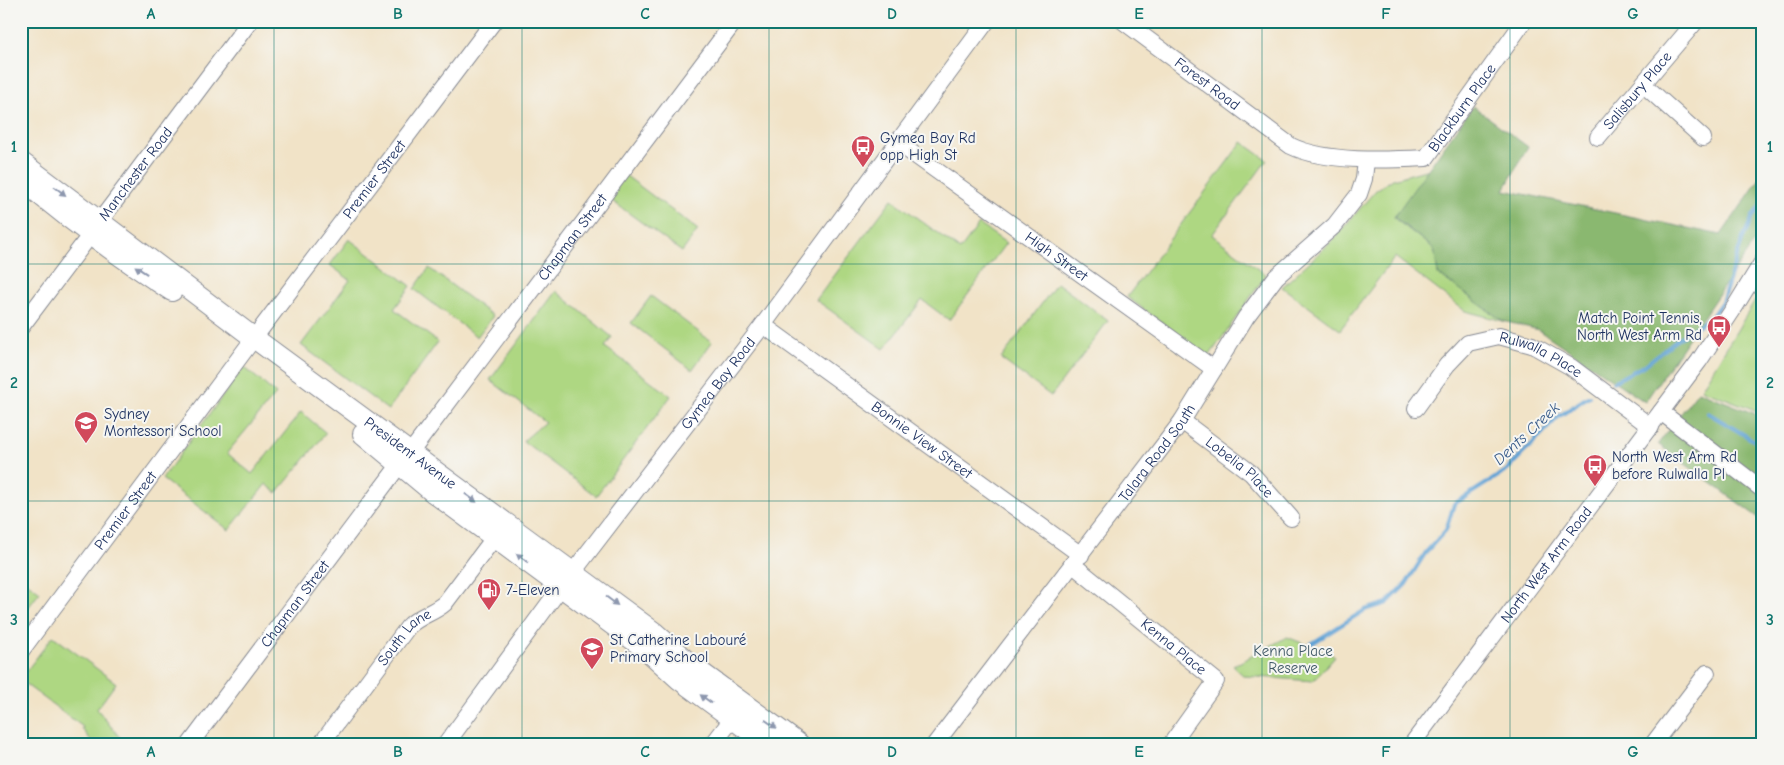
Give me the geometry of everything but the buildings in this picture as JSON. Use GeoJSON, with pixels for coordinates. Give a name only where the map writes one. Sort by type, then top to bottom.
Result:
{"type":"FeatureCollection","features":[{"type":"Feature","properties":{"kind":"main road","name":"President Avenue"},"geometry":{"type":"LineString","coordinates":[[21,162],[140,270],[251,342],[344,418],[405,459],[567,579]]}},
{"type":"Feature","properties":{"kind":"main road","name":"President Avenue"},"geometry":{"type":"LineString","coordinates":[[21,179],[95,228]]}},
{"type":"Feature","properties":{"kind":"main road","name":"President Avenue"},"geometry":{"type":"LineString","coordinates":[[405,459],[434,493],[494,538],[567,579],[654,632],[738,711],[767,744]]}},
{"type":"Feature","properties":{"kind":"main road","name":"President Avenue"},"geometry":{"type":"LineString","coordinates":[[738,711],[799,744]]}},
{"type":"Feature","properties":{"kind":"street","name":"Manchester Road"},"geometry":{"type":"LineString","coordinates":[[21,327],[250,21]]}},
{"type":"Feature","properties":{"kind":"street","name":"Premier Street"},"geometry":{"type":"LineString","coordinates":[[21,650],[494,21]]}},
{"type":"Feature","properties":{"kind":"street","name":"Chapman Street"},"geometry":{"type":"LineString","coordinates":[[190,744],[735,21]]}},
{"type":"Feature","properties":{"kind":"street","name":"Gymea Bay Road"},"geometry":{"type":"LineString","coordinates":[[446,744],[567,579],[763,325],[987,21]]}},
{"type":"Feature","properties":{"kind":"street","name":"Forest Road"},"geometry":{"type":"LineString","coordinates":[[1124,21],[1291,146]]}},
{"type":"Feature","properties":{"kind":"street","name":"Blackburn Place"},"geometry":{"type":"LineString","coordinates":[[1291,146],[1317,155],[1366,160],[1426,158],[1524,21]]}},
{"type":"Feature","properties":{"kind":"street","name":"Salisbury Place"},"geometry":{"type":"LineString","coordinates":[[1598,137],[1644,85],[1696,21]]}},
{"type":"Feature","properties":{"kind":"street"},"geometry":{"type":"LineString","coordinates":[[1644,85],[1703,138]]}},
{"type":"Feature","properties":{"kind":"street","name":"High Street"},"geometry":{"type":"LineString","coordinates":[[898,143],[1214,369]]}},
{"type":"Feature","properties":{"kind":"street","name":"Talara Road South"},"geometry":{"type":"LineString","coordinates":[[936,744],[1182,421],[1246,317],[1276,277],[1335,225],[1359,194],[1364,179],[1366,160]]}},
{"type":"Feature","properties":{"kind":"street","name":"North West Arm Road"},"geometry":{"type":"LineString","coordinates":[[1412,744],[1661,412],[1718,333],[1763,261]]}},
{"type":"Feature","properties":{"kind":"street","name":"Bonnie View Street"},"geometry":{"type":"LineString","coordinates":[[763,325],[1077,559]]}},
{"type":"Feature","properties":{"kind":"street","name":"Rulwalla Place"},"geometry":{"type":"LineString","coordinates":[[1416,408],[1447,365],[1468,343],[1499,336],[1532,345],[1571,367],[1650,427]]}},
{"type":"Feature","properties":{"kind":"street"},"geometry":{"type":"LineString","coordinates":[[1661,412],[1763,490]]}},
{"type":"Feature","properties":{"kind":"street","name":"Lobelia Place"},"geometry":{"type":"LineString","coordinates":[[1182,421],[1251,473],[1291,518]]}},
{"type":"Feature","properties":{"kind":"street","name":"South Lane"},"geometry":{"type":"LineString","coordinates":[[321,744],[408,627],[437,610],[445,602],[494,538]]}},
{"type":"Feature","properties":{"kind":"street","name":"Kenna Place"},"geometry":{"type":"LineString","coordinates":[[1077,559],[1216,681],[1171,744]]}},
{"type":"Feature","properties":{"kind":"street"},"geometry":{"type":"LineString","coordinates":[[1653,744],[1707,673]]}},
{"type":"Feature","properties":{"kind":"street"},"geometry":{"type":"LineString","coordinates":[[713,744],[738,711]]}},
{"type":"Feature","properties":{"kind":"green space"},"geometry":{"type":"Polygon","coordinates":[[[1473,106],[1528,147],[1504,190],[1721,235],[1763,174],[1763,229],[1645,402],[1539,330],[1503,321],[1438,274],[1434,249],[1394,217],[1473,106]]]}},
{"type":"Feature","properties":{"kind":"green space"},"geometry":{"type":"Polygon","coordinates":[[[1242,142],[1267,160],[1212,235],[1266,275],[1210,355],[1206,355],[1127,297],[1242,142]]]}},
{"type":"Feature","properties":{"kind":"green space"},"geometry":{"type":"Polygon","coordinates":[[[1429,169],[1394,218],[1434,249],[1438,274],[1503,321],[1465,311],[1395,257],[1340,330],[1282,287],[1330,243],[1376,190],[1393,179],[1429,169]]]}},
{"type":"Feature","properties":{"kind":"green space"},"geometry":{"type":"Polygon","coordinates":[[[621,172],[698,230],[682,252],[604,195],[621,172]]]}},
{"type":"Feature","properties":{"kind":"green space"},"geometry":{"type":"Polygon","coordinates":[[[892,199],[960,250],[979,224],[1006,243],[949,320],[922,300],[884,349],[816,300],[892,199]]]}},
{"type":"Feature","properties":{"kind":"green space"},"geometry":{"type":"Polygon","coordinates":[[[349,239],[411,286],[394,309],[438,342],[388,410],[301,345],[350,280],[330,265],[349,239]]]}},
{"type":"Feature","properties":{"kind":"green space"},"geometry":{"type":"Polygon","coordinates":[[[429,268],[493,316],[477,337],[414,289],[429,268]]]}},
{"type":"Feature","properties":{"kind":"green space"},"geometry":{"type":"Polygon","coordinates":[[[1057,283],[1108,321],[1051,396],[1001,359],[1057,283]]]}},
{"type":"Feature","properties":{"kind":"green space"},"geometry":{"type":"Polygon","coordinates":[[[1763,288],[1763,413],[1701,389],[1763,288]]]}},
{"type":"Feature","properties":{"kind":"green space"},"geometry":{"type":"Polygon","coordinates":[[[556,291],[612,337],[605,347],[671,396],[596,496],[523,441],[545,422],[490,380],[556,291]]]}},
{"type":"Feature","properties":{"kind":"green space"},"geometry":{"type":"Polygon","coordinates":[[[651,296],[712,342],[692,370],[631,323],[651,296]]]}},
{"type":"Feature","properties":{"kind":"green space"},"geometry":{"type":"Polygon","coordinates":[[[244,367],[276,394],[227,453],[252,474],[301,412],[326,433],[277,493],[266,484],[229,530],[162,479],[244,367]]]}},
{"type":"Feature","properties":{"kind":"green space"},"geometry":{"type":"Polygon","coordinates":[[[1698,391],[1763,417],[1763,521],[1658,444],[1698,391]]]}},
{"type":"Feature","properties":{"kind":"green space"},"geometry":{"type":"Polygon","coordinates":[[[21,578],[40,592],[21,617],[21,578]]]}},
{"type":"Feature","properties":{"kind":"green space"},"geometry":{"type":"Polygon","coordinates":[[[53,636],[116,683],[97,709],[125,744],[94,744],[82,729],[83,727],[21,681],[21,678],[53,636]]]}},
{"type":"Feature","properties":{"kind":"green space","name":"Kenna Place Reserve"},"geometry":{"type":"Polygon","coordinates":[[[1287,637],[1335,656],[1313,681],[1244,676],[1233,666],[1287,637]]]}},
{"type":"Feature","properties":{"kind":"waterway","name":"Dents Creek"},"geometry":{"type":"LineString","coordinates":[[1613,382],[1645,365],[1675,341],[1712,316],[1722,302],[1743,238],[1753,216],[1763,202]]}},
{"type":"Feature","properties":{"kind":"waterway","name":"Dents Creek"},"geometry":{"type":"LineString","coordinates":[[1311,644],[1365,610],[1387,603],[1406,584],[1426,552],[1446,530],[1454,504],[1506,471],[1558,417],[1589,396]]}},
{"type":"Feature","properties":{"kind":"waterway"},"geometry":{"type":"LineString","coordinates":[[1708,413],[1763,446]]}},
{"type":"Feature","properties":{"kind":"place","name":"Gymea Bay Rd opp High St"},"geometry":{"type":"Point","coordinates":[863,168]}},
{"type":"Feature","properties":{"kind":"place","name":"Match Point Tennis, North West Arm Rd"},"geometry":{"type":"Point","coordinates":[1719,348]}},
{"type":"Feature","properties":{"kind":"place","name":"Sydney Montessori School"},"geometry":{"type":"Point","coordinates":[86,444]}},
{"type":"Feature","properties":{"kind":"place","name":"North West Arm Rd before Rulwalla Pl"},"geometry":{"type":"Point","coordinates":[1595,487]}},
{"type":"Feature","properties":{"kind":"place","name":"7-Eleven"},"geometry":{"type":"Point","coordinates":[489,611]}},
{"type":"Feature","properties":{"kind":"place","name":"St Catherine Labouré Primary School"},"geometry":{"type":"Point","coordinates":[592,670]}}]}
